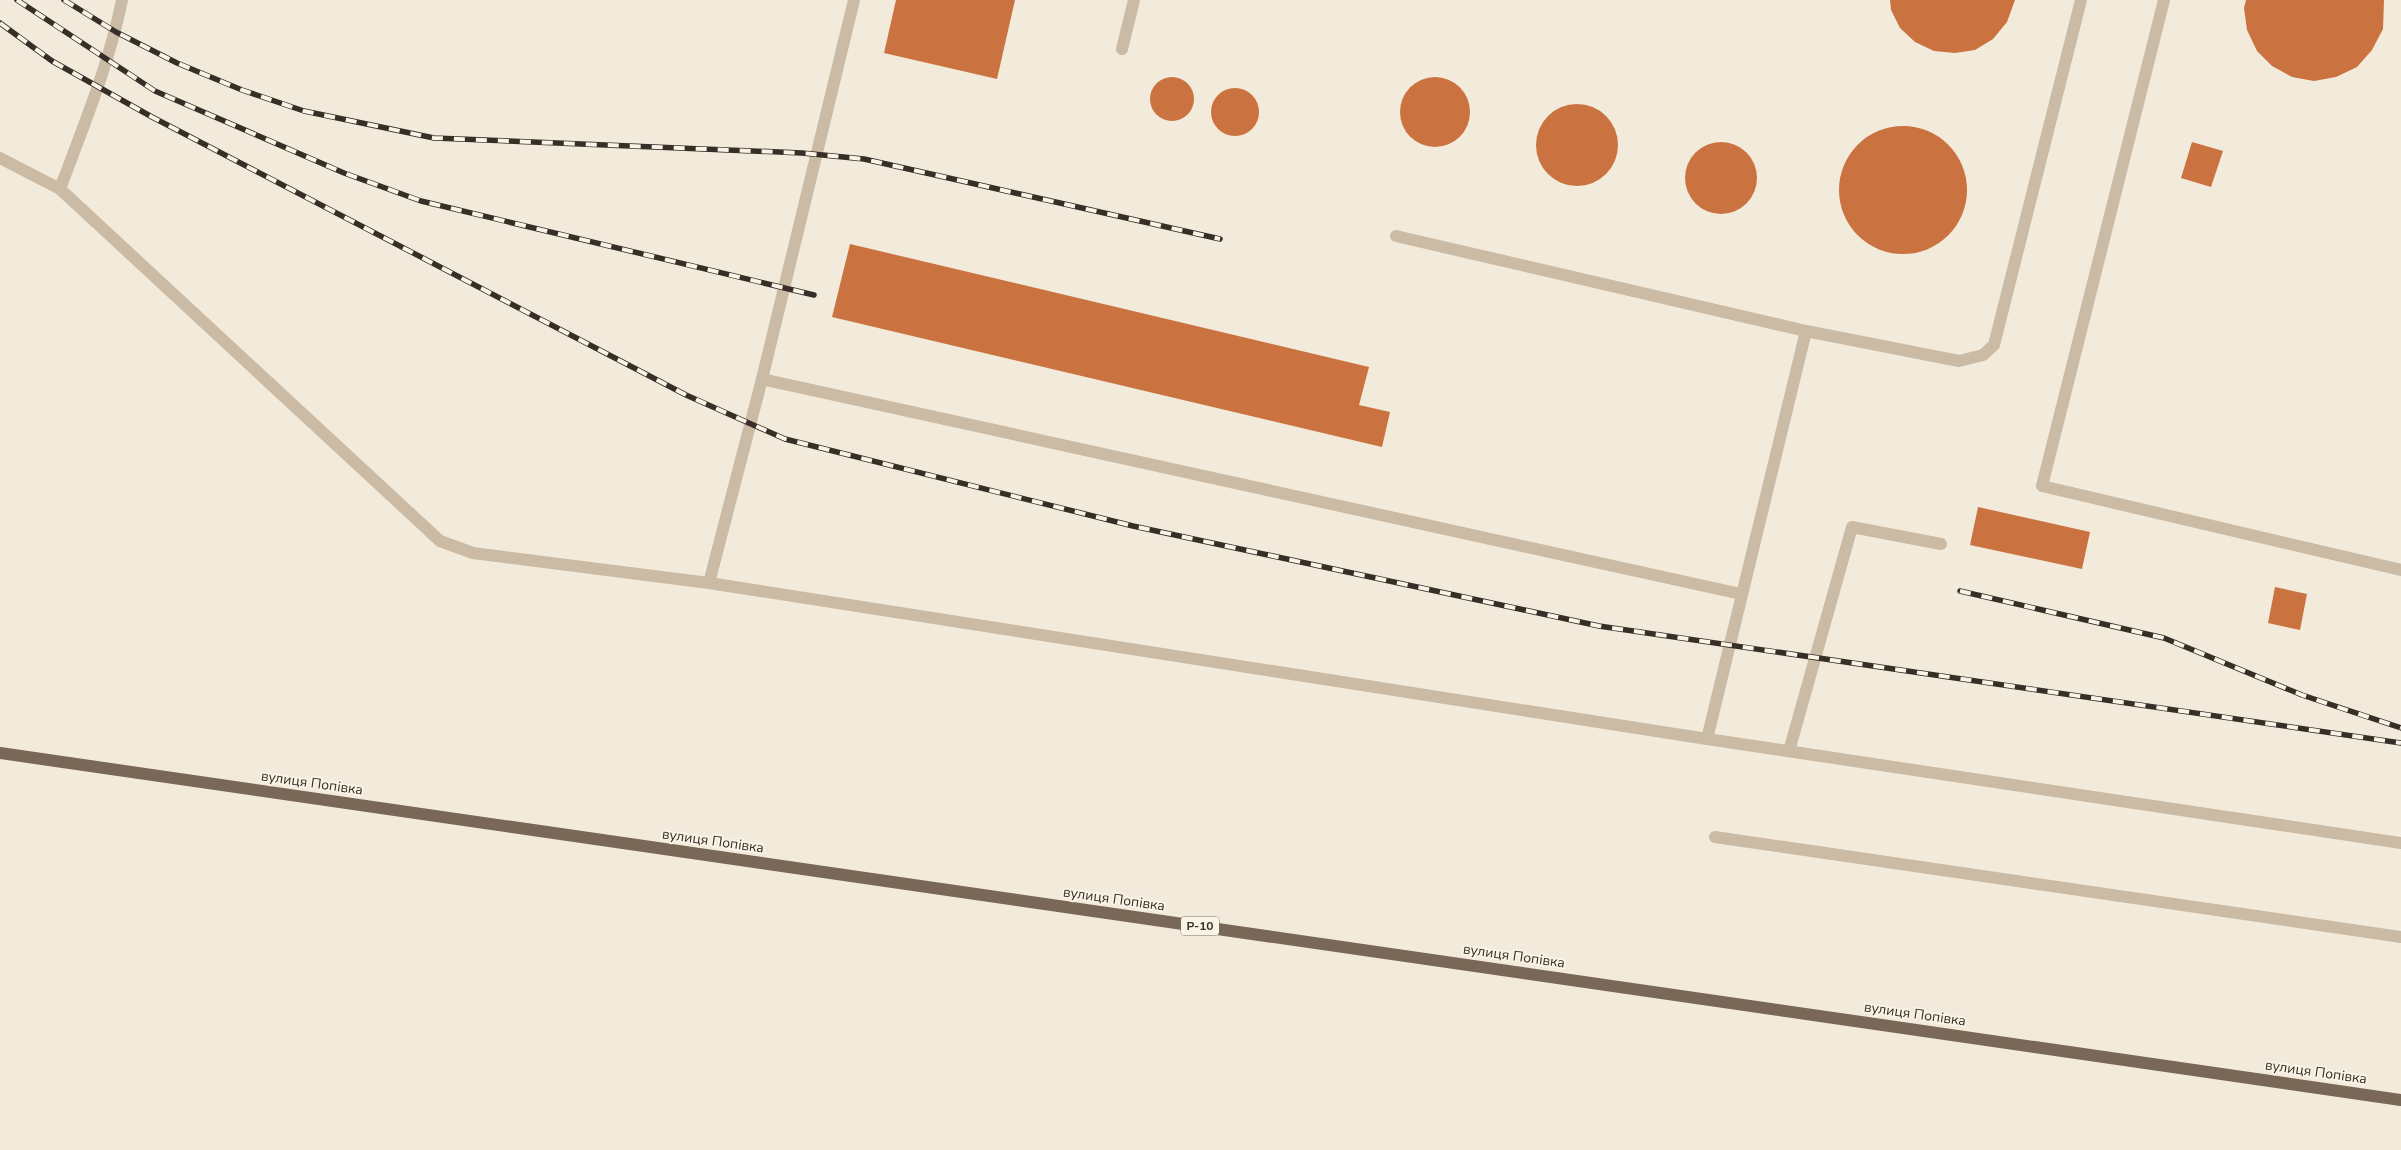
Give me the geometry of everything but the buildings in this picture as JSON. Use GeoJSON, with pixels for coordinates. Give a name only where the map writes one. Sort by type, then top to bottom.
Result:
{"type":"FeatureCollection","features":[{"type":"Feature","properties":{"kind":"main road","name":"вулиця Попівка"},"geometry":{"type":"LineString","coordinates":[[0,753],[2401,1100]]}},
{"type":"Feature","properties":{"kind":"lane"},"geometry":{"type":"LineString","coordinates":[[60,189],[98,87],[116,32],[122,0]]}},
{"type":"Feature","properties":{"kind":"lane"},"geometry":{"type":"LineString","coordinates":[[709,583],[762,379],[854,0]]}},
{"type":"Feature","properties":{"kind":"lane"},"geometry":{"type":"LineString","coordinates":[[1122,48],[1134,0]]}},
{"type":"Feature","properties":{"kind":"lane"},"geometry":{"type":"LineString","coordinates":[[1396,236],[1806,331],[1959,361],[1983,355],[1994,345],[2081,0]]}},
{"type":"Feature","properties":{"kind":"lane"},"geometry":{"type":"LineString","coordinates":[[2164,0],[2042,486],[2401,570]]}},
{"type":"Feature","properties":{"kind":"lane"},"geometry":{"type":"LineString","coordinates":[[0,158],[60,189],[440,541],[473,553],[709,583],[1707,739],[2401,843]]}},
{"type":"Feature","properties":{"kind":"lane"},"geometry":{"type":"LineString","coordinates":[[1707,739],[1806,331]]}},
{"type":"Feature","properties":{"kind":"lane"},"geometry":{"type":"LineString","coordinates":[[762,379],[1741,594]]}},
{"type":"Feature","properties":{"kind":"lane"},"geometry":{"type":"LineString","coordinates":[[1789,751],[1852,527],[1941,544]]}},
{"type":"Feature","properties":{"kind":"lane"},"geometry":{"type":"LineString","coordinates":[[1715,837],[2401,937]]}},
{"type":"Feature","properties":{"kind":"railway"},"geometry":{"type":"LineString","coordinates":[[17,0],[155,91],[344,173],[421,201],[814,295]]}},
{"type":"Feature","properties":{"kind":"railway"},"geometry":{"type":"LineString","coordinates":[[64,0],[116,32],[177,63],[242,90],[304,111],[434,138],[802,153],[864,159],[1220,239]]}},
{"type":"Feature","properties":{"kind":"railway"},"geometry":{"type":"LineString","coordinates":[[0,23],[52,61],[152,117],[686,395],[785,439],[1133,526],[1599,626],[2401,743]]}},
{"type":"Feature","properties":{"kind":"railway"},"geometry":{"type":"LineString","coordinates":[[1960,591],[2164,638],[2302,695],[2401,728]]}}]}
